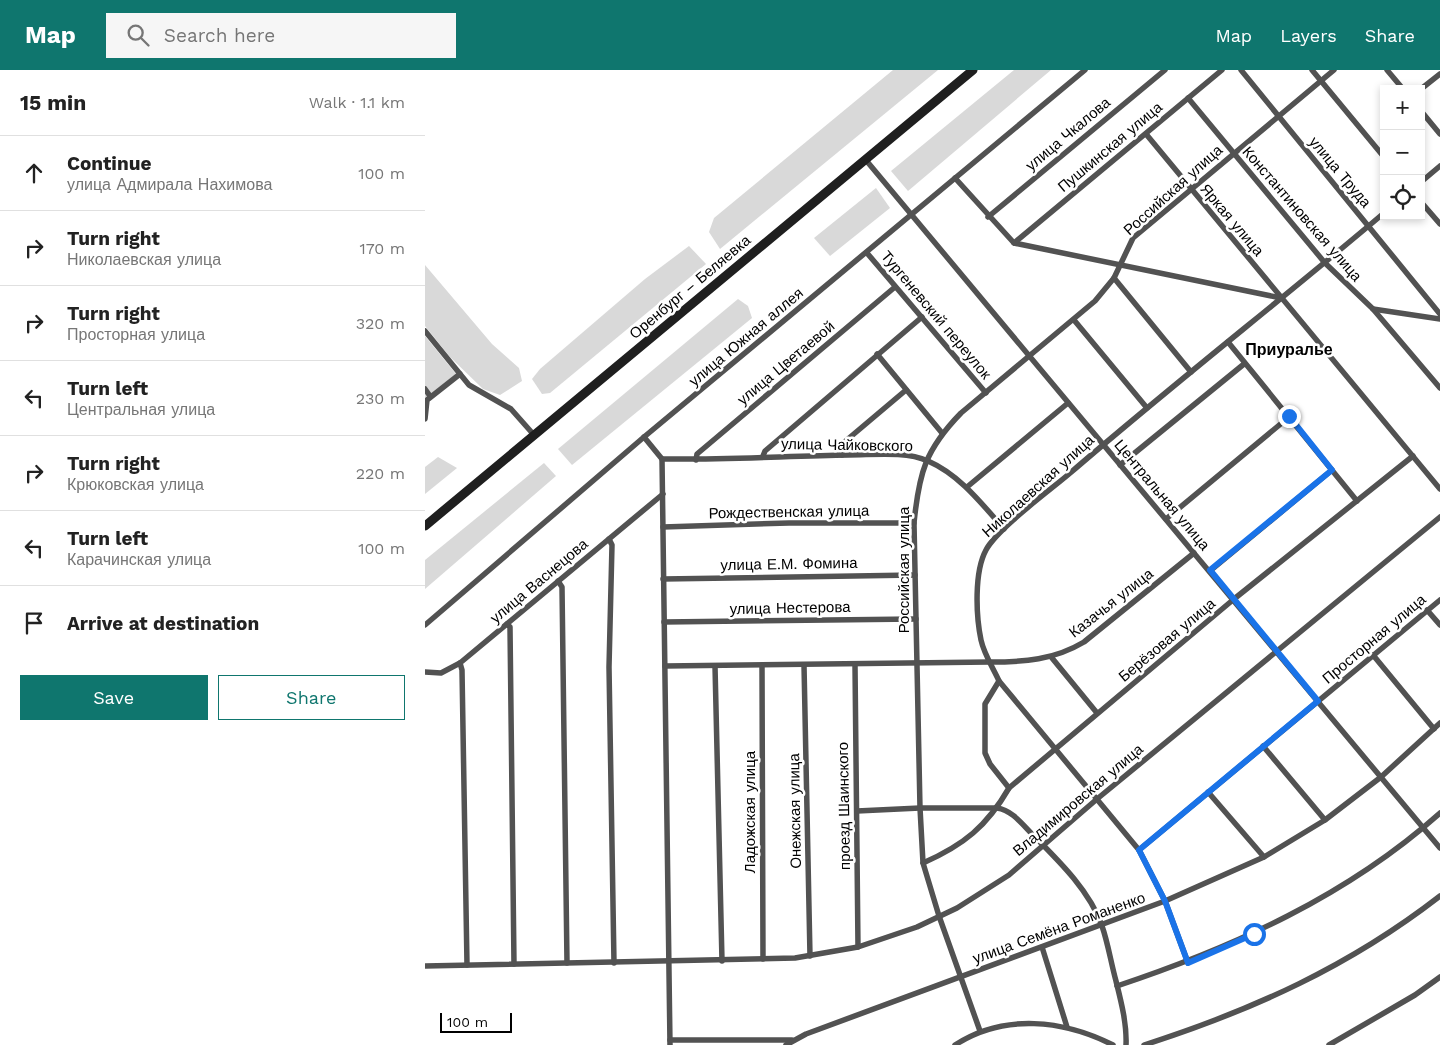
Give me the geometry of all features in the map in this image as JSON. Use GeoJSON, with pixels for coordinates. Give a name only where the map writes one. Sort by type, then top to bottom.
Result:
{"type":"FeatureCollection","features":[{"type":"Feature","properties":{"kind":"main road","name":"Оренбург – Беляевка"},"geometry":{"type":"LineString","coordinates":[[425,526],[973,70]]}},
{"type":"Feature","properties":{"kind":"street","name":"улица Южная аллея"},"geometry":{"type":"LineString","coordinates":[[425,625],[644,437],[1085,70]]}},
{"type":"Feature","properties":{"kind":"street","name":"улица Чкалова"},"geometry":{"type":"LineString","coordinates":[[988,217],[1165,70]]}},
{"type":"Feature","properties":{"kind":"street","name":"Пушкинская улица"},"geometry":{"type":"LineString","coordinates":[[1014,243],[1222,70]]}},
{"type":"Feature","properties":{"kind":"street","name":"улица Труда"},"geometry":{"type":"LineString","coordinates":[[1241,70],[1440,314]]}},
{"type":"Feature","properties":{"kind":"street"},"geometry":{"type":"LineString","coordinates":[[1312,70],[1380,152]]}},
{"type":"Feature","properties":{"kind":"street","name":"Российская улица"},"geometry":{"type":"LineString","coordinates":[[980,1031],[939,916],[923,863],[916,664],[914,523],[918,488],[926,460],[942,433],[985,393],[1095,301],[1113,278],[1133,238],[1334,70]]}},
{"type":"Feature","properties":{"kind":"street"},"geometry":{"type":"LineString","coordinates":[[1387,70],[1400,85]]}},
{"type":"Feature","properties":{"kind":"street"},"geometry":{"type":"LineString","coordinates":[[1425,87],[1440,74]]}},
{"type":"Feature","properties":{"kind":"street","name":"Константиновская улица"},"geometry":{"type":"LineString","coordinates":[[1188,98],[1325,263],[1373,309],[1440,386]]}},
{"type":"Feature","properties":{"kind":"street"},"geometry":{"type":"LineString","coordinates":[[1425,116],[1440,134]]}},
{"type":"Feature","properties":{"kind":"street","name":"Яркая улица"},"geometry":{"type":"LineString","coordinates":[[1145,134],[1440,489]]}},
{"type":"Feature","properties":{"kind":"street","name":"Центральная улица"},"geometry":{"type":"LineString","coordinates":[[865,159],[1067,403],[1235,599],[1440,848]]}},
{"type":"Feature","properties":{"kind":"street"},"geometry":{"type":"LineString","coordinates":[[1425,179],[1440,166]]}},
{"type":"Feature","properties":{"kind":"street"},"geometry":{"type":"LineString","coordinates":[[955,178],[988,217],[1014,243],[1118,266],[1281,298]]}},
{"type":"Feature","properties":{"kind":"street"},"geometry":{"type":"LineString","coordinates":[[1425,207],[1440,224]]}},
{"type":"Feature","properties":{"kind":"street","name":"Николаевская улица"},"geometry":{"type":"LineString","coordinates":[[1188,963],[1165,901],[1139,850],[999,681],[981,641],[979,571],[987,548],[1004,529],[1147,408],[1380,216]]}},
{"type":"Feature","properties":{"kind":"street","name":"Тургеневский переулок"},"geometry":{"type":"LineString","coordinates":[[867,253],[985,393]]}},
{"type":"Feature","properties":{"kind":"street"},"geometry":{"type":"LineString","coordinates":[[1113,278],[1191,372]]}},
{"type":"Feature","properties":{"kind":"street","name":"улица Цветаевой"},"geometry":{"type":"LineString","coordinates":[[696,460],[697,454],[895,287]]}},
{"type":"Feature","properties":{"kind":"street"},"geometry":{"type":"LineString","coordinates":[[1373,309],[1440,319]]}},
{"type":"Feature","properties":{"kind":"street"},"geometry":{"type":"LineString","coordinates":[[763,456],[765,451],[922,317]]}},
{"type":"Feature","properties":{"kind":"street"},"geometry":{"type":"LineString","coordinates":[[1074,320],[1147,408]]}},
{"type":"Feature","properties":{"kind":"street"},"geometry":{"type":"LineString","coordinates":[[425,330],[460,374],[477,390],[511,409],[534,435]]}},
{"type":"Feature","properties":{"kind":"street"},"geometry":{"type":"LineString","coordinates":[[1228,342],[1357,501]]}},
{"type":"Feature","properties":{"kind":"street"},"geometry":{"type":"LineString","coordinates":[[877,354],[942,433]]}},
{"type":"Feature","properties":{"kind":"street"},"geometry":{"type":"LineString","coordinates":[[1120,465],[1244,364]]}},
{"type":"Feature","properties":{"kind":"street"},"geometry":{"type":"LineString","coordinates":[[427,399],[460,374]]}},
{"type":"Feature","properties":{"kind":"street"},"geometry":{"type":"LineString","coordinates":[[425,389],[427,399],[425,418]]}},
{"type":"Feature","properties":{"kind":"street"},"geometry":{"type":"LineString","coordinates":[[842,455],[841,444],[906,390]]}},
{"type":"Feature","properties":{"kind":"street"},"geometry":{"type":"LineString","coordinates":[[967,487],[1067,403]]}},
{"type":"Feature","properties":{"kind":"street"},"geometry":{"type":"LineString","coordinates":[[1166,519],[1289,416]]}},
{"type":"Feature","properties":{"kind":"street"},"geometry":{"type":"LineString","coordinates":[[644,437],[662,459],[670,1043]]}},
{"type":"Feature","properties":{"kind":"street","name":"улица Чайковского"},"geometry":{"type":"LineString","coordinates":[[662,459],[696,460],[763,456],[888,455],[926,460],[967,487],[1004,529]]}},
{"type":"Feature","properties":{"kind":"street","name":"Берёзовая улица"},"geometry":{"type":"LineString","coordinates":[[923,863],[970,838],[997,808],[1009,788],[1235,599],[1413,456]]}},
{"type":"Feature","properties":{"kind":"street"},"geometry":{"type":"LineString","coordinates":[[1210,570],[1332,470]]}},
{"type":"Feature","properties":{"kind":"street","name":"улица Васнецова"},"geometry":{"type":"LineString","coordinates":[[425,672],[441,673],[460,663],[663,494]]}},
{"type":"Feature","properties":{"kind":"street","name":"Владимировская улица"},"geometry":{"type":"LineString","coordinates":[[425,966],[763,959],[810,956],[858,947],[892,937],[939,916],[991,887],[1440,517]]}},
{"type":"Feature","properties":{"kind":"street","name":"Рождественская улица"},"geometry":{"type":"LineString","coordinates":[[663,527],[789,523],[914,523]]}},
{"type":"Feature","properties":{"kind":"street"},"geometry":{"type":"LineString","coordinates":[[609,539],[612,545],[609,667],[614,963]]}},
{"type":"Feature","properties":{"kind":"street","name":"Казачья улица"},"geometry":{"type":"LineString","coordinates":[[916,664],[1035,661],[1052,658],[1068,652],[1084,642],[1195,553]]}},
{"type":"Feature","properties":{"kind":"street","name":"улица Е.М. Фомина"},"geometry":{"type":"LineString","coordinates":[[663,579],[915,574]]}},
{"type":"Feature","properties":{"kind":"street"},"geometry":{"type":"LineString","coordinates":[[558,581],[562,587],[567,963]]}},
{"type":"Feature","properties":{"kind":"street","name":"Просторная улица"},"geometry":{"type":"LineString","coordinates":[[1139,850],[1440,600]]}},
{"type":"Feature","properties":{"kind":"street"},"geometry":{"type":"LineString","coordinates":[[1427,610],[1440,625]]}},
{"type":"Feature","properties":{"kind":"street","name":"улица Нестерова"},"geometry":{"type":"LineString","coordinates":[[664,622],[916,618]]}},
{"type":"Feature","properties":{"kind":"street"},"geometry":{"type":"LineString","coordinates":[[507,624],[510,627],[514,964]]}},
{"type":"Feature","properties":{"kind":"street"},"geometry":{"type":"LineString","coordinates":[[1373,655],[1434,729]]}},
{"type":"Feature","properties":{"kind":"street"},"geometry":{"type":"LineString","coordinates":[[1052,658],[1097,713]]}},
{"type":"Feature","properties":{"kind":"street"},"geometry":{"type":"LineString","coordinates":[[460,663],[462,670],[467,965]]}},
{"type":"Feature","properties":{"kind":"street","name":"проезд Шаинского"},"geometry":{"type":"LineString","coordinates":[[855,664],[858,947]]}},
{"type":"Feature","properties":{"kind":"street"},"geometry":{"type":"LineString","coordinates":[[665,666],[916,664]]}},
{"type":"Feature","properties":{"kind":"street","name":"Ладожская улица"},"geometry":{"type":"LineString","coordinates":[[762,665],[763,959]]}},
{"type":"Feature","properties":{"kind":"street","name":"Онежская улица"},"geometry":{"type":"LineString","coordinates":[[804,665],[810,956]]}},
{"type":"Feature","properties":{"kind":"street"},"geometry":{"type":"LineString","coordinates":[[715,666],[722,961]]}},
{"type":"Feature","properties":{"kind":"street"},"geometry":{"type":"LineString","coordinates":[[999,681],[985,704],[985,753],[990,764],[1009,788]]}},
{"type":"Feature","properties":{"kind":"street","name":"улица Семёна Романенко"},"geometry":{"type":"LineString","coordinates":[[670,1043],[792,1040],[1165,901],[1263,857],[1325,820],[1381,777],[1440,723]]}},
{"type":"Feature","properties":{"kind":"street"},"geometry":{"type":"LineString","coordinates":[[1263,746],[1325,820]]}},
{"type":"Feature","properties":{"kind":"street"},"geometry":{"type":"LineString","coordinates":[[1208,792],[1263,857]]}},
{"type":"Feature","properties":{"kind":"street"},"geometry":{"type":"LineString","coordinates":[[857,811],[920,808],[997,808],[1008,811],[1043,845],[1081,891],[1102,926],[1125,1019],[1126,1045]]}},
{"type":"Feature","properties":{"kind":"street"},"geometry":{"type":"LineString","coordinates":[[1117,986],[1188,963],[1254,934],[1324,898],[1423,828],[1440,813]]}},
{"type":"Feature","properties":{"kind":"street"},"geometry":{"type":"LineString","coordinates":[[1144,1045],[1211,1024],[1322,973],[1387,935],[1440,896]]}},
{"type":"Feature","properties":{"kind":"street"},"geometry":{"type":"LineString","coordinates":[[1042,947],[1067,1027]]}},
{"type":"Feature","properties":{"kind":"street"},"geometry":{"type":"LineString","coordinates":[[1329,1045],[1415,995],[1440,977]]}},
{"type":"Feature","properties":{"kind":"street"},"geometry":{"type":"LineString","coordinates":[[955,1045],[980,1031],[1029,1023],[1067,1027],[1091,1034],[1113,1045]]}},
{"type":"Feature","properties":{"kind":"street","name":"улица Семёна Романенко"},"geometry":{"type":"LineString","coordinates":[[786,1045],[792,1040]]}},
{"type":"Feature","properties":{"kind":"shaded area"},"geometry":{"type":"Polygon","coordinates":[[[893,70],[938,70],[720,249],[709,232],[714,218],[893,70]]]}},
{"type":"Feature","properties":{"kind":"shaded area"},"geometry":{"type":"Polygon","coordinates":[[[1014,70],[1051,70],[908,191],[891,171],[1014,70]]]}},
{"type":"Feature","properties":{"kind":"shaded area"},"geometry":{"type":"Polygon","coordinates":[[[876,188],[890,208],[830,256],[814,238],[876,188]]]}},
{"type":"Feature","properties":{"kind":"shaded area"},"geometry":{"type":"Polygon","coordinates":[[[689,246],[706,264],[550,393],[542,394],[532,379],[540,369],[645,279],[689,246]]]}},
{"type":"Feature","properties":{"kind":"shaded area"},"geometry":{"type":"Polygon","coordinates":[[[425,265],[492,344],[519,368],[522,381],[500,395],[483,389],[450,357],[425,326],[425,265]]]}},
{"type":"Feature","properties":{"kind":"shaded area"},"geometry":{"type":"Polygon","coordinates":[[[738,299],[748,306],[752,318],[572,465],[558,449],[738,299]]]}},
{"type":"Feature","properties":{"kind":"shaded area"},"geometry":{"type":"Polygon","coordinates":[[[425,336],[456,374],[425,398],[425,336]]]}},
{"type":"Feature","properties":{"kind":"shaded area"},"geometry":{"type":"Polygon","coordinates":[[[438,457],[457,468],[425,494],[425,467],[438,457]]]}},
{"type":"Feature","properties":{"kind":"shaded area"},"geometry":{"type":"Polygon","coordinates":[[[544,463],[556,476],[425,589],[425,560],[544,463]]]}},
{"type":"Feature","properties":{"kind":"district","name":"Приуралье"},"geometry":{"type":"Point","coordinates":[1289,349]}},
{"type":"Feature","properties":{"kind":"route"},"geometry":{"type":"LineString","coordinates":[[1254,934],[1188,963],[1165,901],[1139,850],[1318,701],[1210,570],[1332,470],[1289,416]]}}]}
